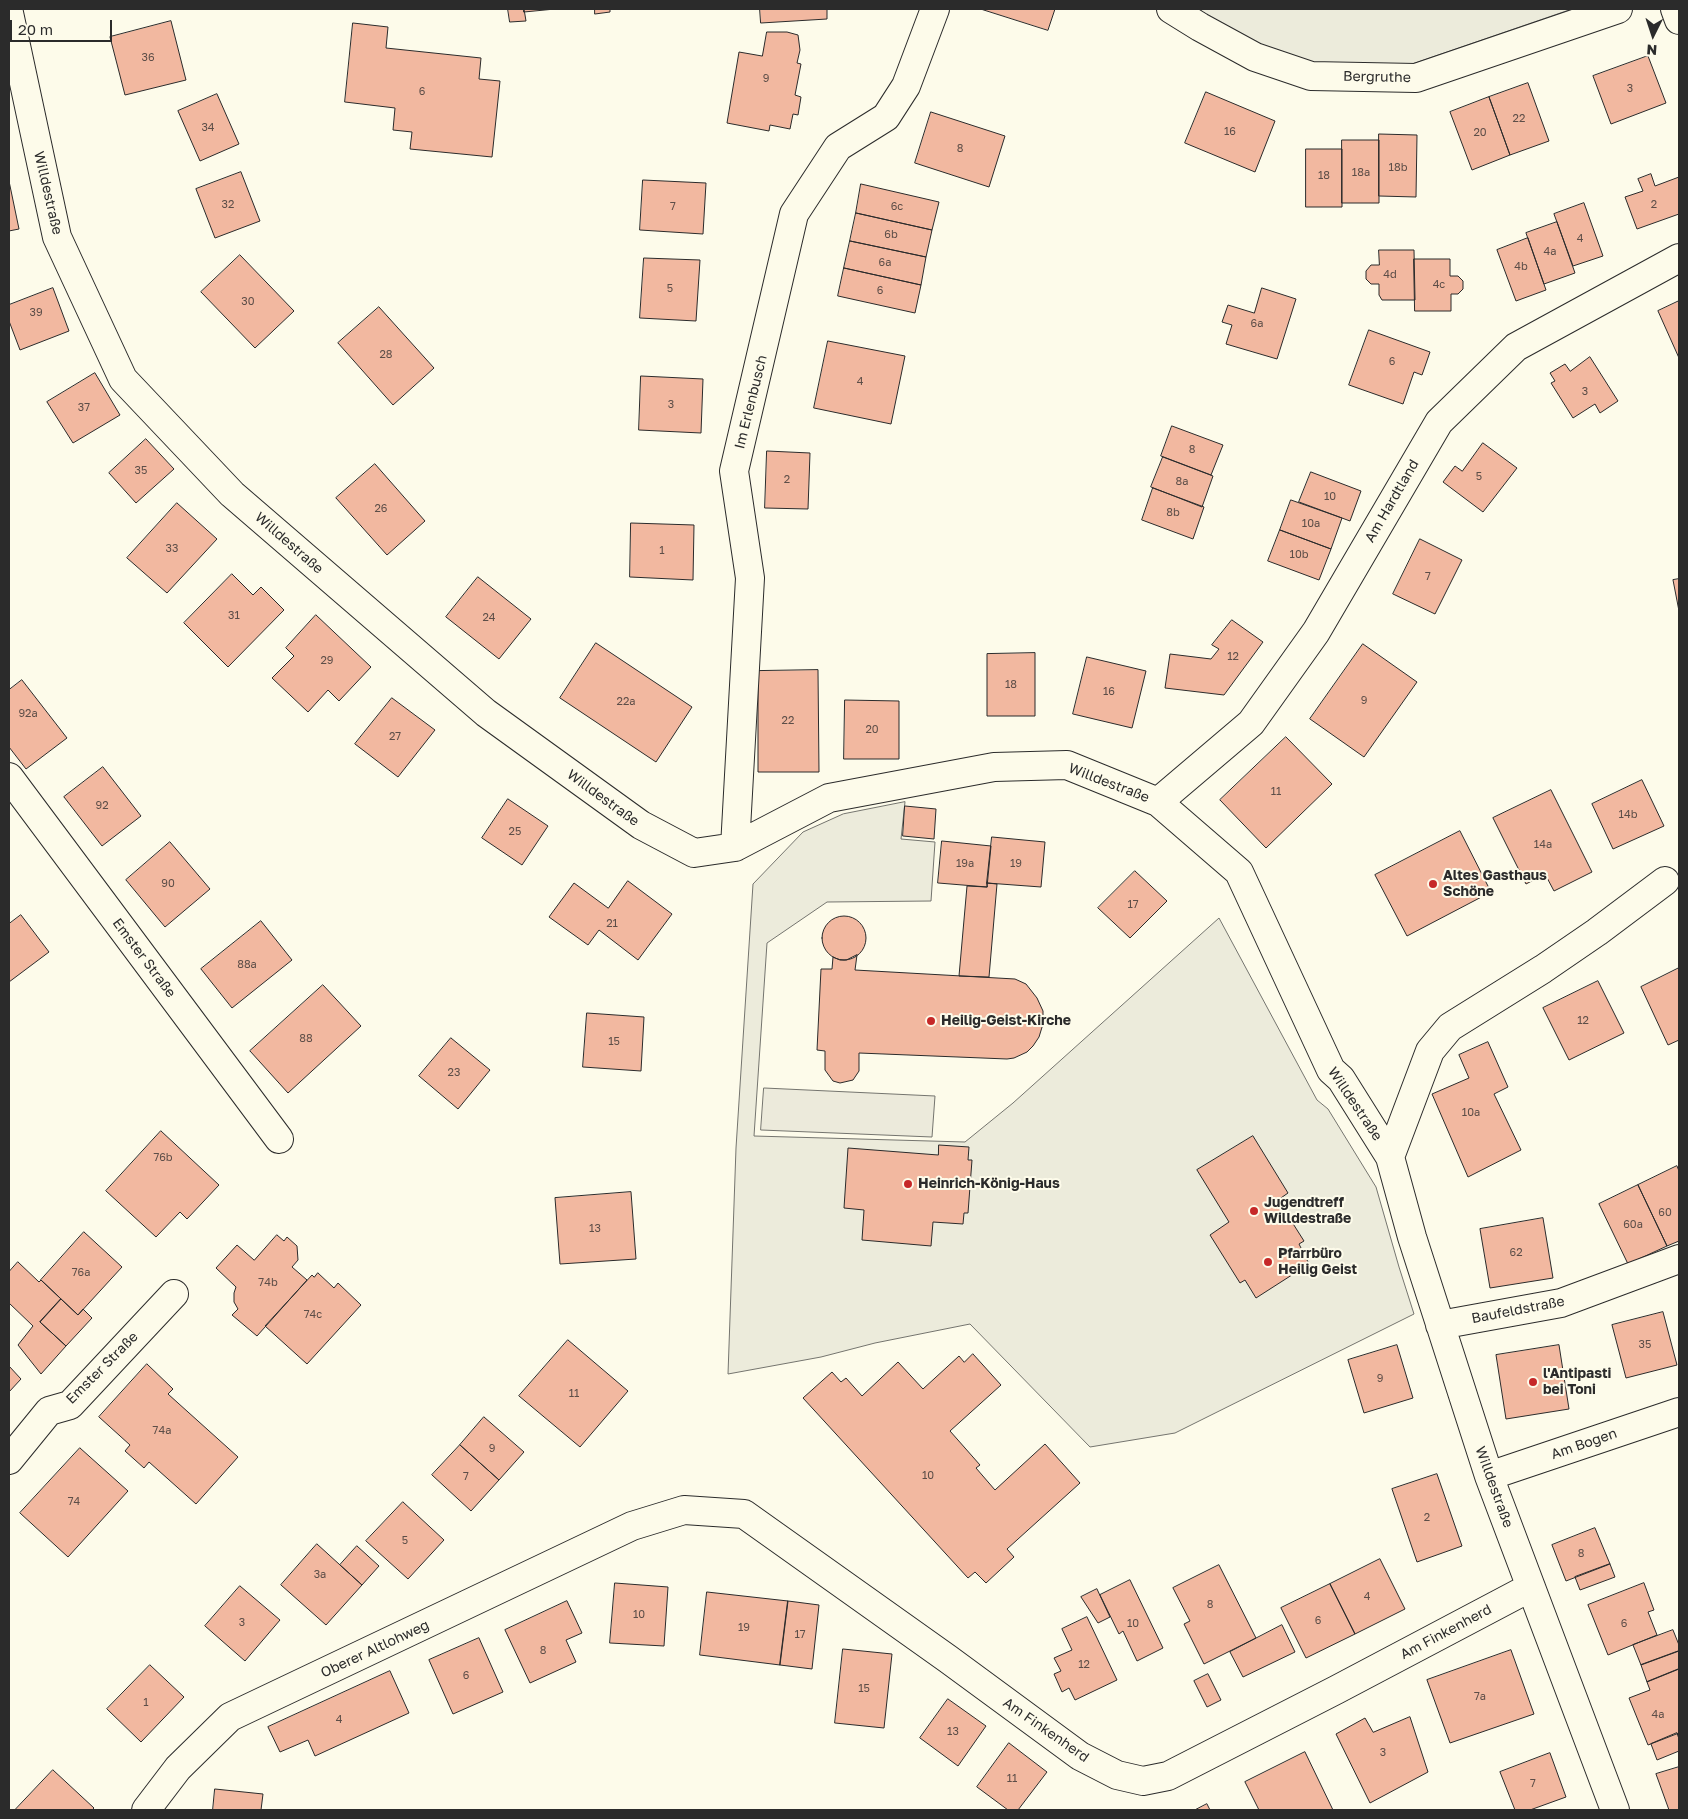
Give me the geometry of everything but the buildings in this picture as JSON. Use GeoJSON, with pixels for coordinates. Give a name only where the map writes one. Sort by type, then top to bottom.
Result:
{"type":"FeatureCollection","features":[{"type":"Feature","properties":{"kind":"street","name":"Im Erlenbusch"},"geometry":{"type":"LineString","coordinates":[[735,847],[750,578],[734,472],[794,214],[838,147],[886,117],[906,86],[935,9]]}},
{"type":"Feature","properties":{"kind":"street","name":"Bergruthe"},"geometry":{"type":"LineString","coordinates":[[1171,9],[1255,57],[1310,76],[1416,78],[1618,9]]}},
{"type":"Feature","properties":{"kind":"street"},"geometry":{"type":"LineString","coordinates":[[1675,9],[1679,20]]}},
{"type":"Feature","properties":{"kind":"street","name":"Willdestraße"},"geometry":{"type":"LineString","coordinates":[[9,13],[57,237],[123,379],[232,494],[486,713],[641,825],[694,853],[735,847],[829,798],[994,767],[1066,765],[1158,802],[1239,872],[1331,1070],[1342,1080],[1390,1157],[1412,1237],[1489,1476],[1615,1810]]}},
{"type":"Feature","properties":{"kind":"street","name":"Am Hardtland"},"geometry":{"type":"LineString","coordinates":[[1158,802],[1251,723],[1316,632],[1439,422],[1516,348],[1679,258]]}},
{"type":"Feature","properties":{"kind":"street","name":"Emster Straße"},"geometry":{"type":"LineString","coordinates":[[9,777],[279,1139]]}},
{"type":"Feature","properties":{"kind":"street","name":"Willdestraße"},"geometry":{"type":"LineString","coordinates":[[1390,1157],[1430,1051],[1450,1027],[1544,970],[1665,881]]}},
{"type":"Feature","properties":{"kind":"street","name":"Baufeldstraße"},"geometry":{"type":"LineString","coordinates":[[1440,1326],[1561,1303],[1679,1259]]}},
{"type":"Feature","properties":{"kind":"street","name":"Emster Straße"},"geometry":{"type":"LineString","coordinates":[[9,1460],[49,1411],[70,1405],[174,1294]]}},
{"type":"Feature","properties":{"kind":"street","name":"Am Bogen"},"geometry":{"type":"LineString","coordinates":[[1489,1476],[1679,1412]]}},
{"type":"Feature","properties":{"kind":"street","name":"Am Finkenherd"},"geometry":{"type":"LineString","coordinates":[[632,1526],[684,1510],[744,1514],[948,1659],[1080,1756],[1117,1775],[1144,1780],[1168,1776],[1531,1587]]}},
{"type":"Feature","properties":{"kind":"street","name":"Oberer Altlohweg"},"geometry":{"type":"LineString","coordinates":[[146,1810],[178,1768],[230,1717],[632,1526]]}},
{"type":"Feature","properties":{"kind":"shaded area"},"geometry":{"type":"Polygon","coordinates":[[[1199,9],[1572,9],[1412,64],[1315,63],[1277,55],[1235,35],[1199,9]]]}},
{"type":"Feature","properties":{"kind":"shaded area"},"geometry":{"type":"Polygon","coordinates":[[[905,802],[901,839],[935,842],[931,901],[827,902],[767,943],[754,1136],[965,1142],[1013,1103],[1219,918],[1317,1100],[1328,1109],[1376,1187],[1414,1314],[1175,1433],[1090,1447],[970,1324],[875,1343],[821,1357],[728,1374],[736,1148],[753,884],[803,832],[843,814],[905,802]]]}},
{"type":"Feature","properties":{"kind":"shaded area"},"geometry":{"type":"Polygon","coordinates":[[[764,1088],[935,1096],[932,1137],[761,1130],[764,1088]]]}},
{"type":"Feature","properties":{"kind":"place","name":"Altes Gasthaus Schöne"},"geometry":{"type":"Point","coordinates":[1433,884]}},
{"type":"Feature","properties":{"kind":"place","name":"Heilig-Geist-Kirche"},"geometry":{"type":"Point","coordinates":[931,1021]}},
{"type":"Feature","properties":{"kind":"place","name":"Heinrich-König-Haus"},"geometry":{"type":"Point","coordinates":[908,1184]}},
{"type":"Feature","properties":{"kind":"place","name":"Jugendtreff Willdestraße"},"geometry":{"type":"Point","coordinates":[1254,1211]}},
{"type":"Feature","properties":{"kind":"place","name":"Pfarrbüro Heilig Geist"},"geometry":{"type":"Point","coordinates":[1268,1262]}},
{"type":"Feature","properties":{"kind":"place","name":"l'Antipasti bei Toni"},"geometry":{"type":"Point","coordinates":[1533,1382]}}]}
